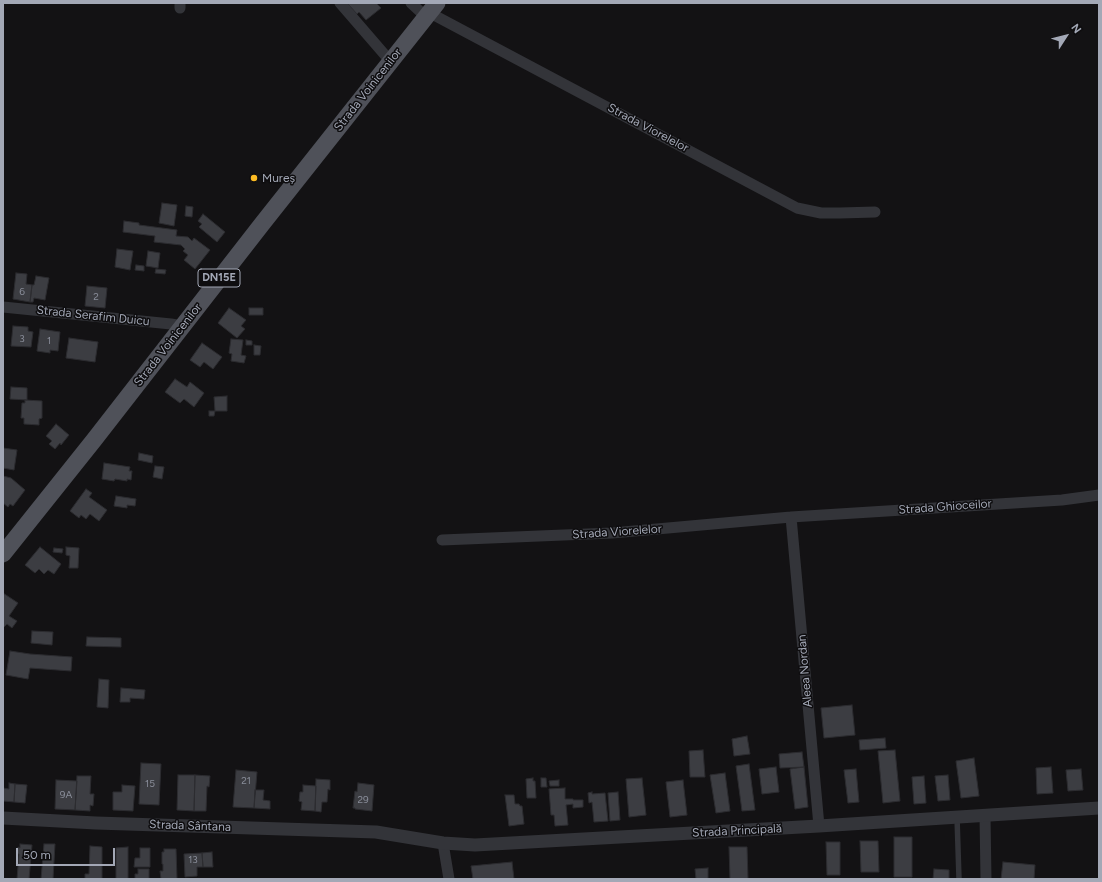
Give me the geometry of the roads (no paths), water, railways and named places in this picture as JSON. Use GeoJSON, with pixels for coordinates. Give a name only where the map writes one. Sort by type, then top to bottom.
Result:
{"type":"FeatureCollection","features":[{"type":"Feature","properties":{"kind":"main road","name":"Strada Voinicenilor"},"geometry":{"type":"LineString","coordinates":[[3,554],[431,11]]}},
{"type":"Feature","properties":{"kind":"street"},"geometry":{"type":"LineString","coordinates":[[340,3],[391,62]]}},
{"type":"Feature","properties":{"kind":"street","name":"Strada Viorelelor"},"geometry":{"type":"LineString","coordinates":[[411,3],[431,11],[797,208],[821,213],[875,212]]}},
{"type":"Feature","properties":{"kind":"street","name":"Strada Serafim Duicu"},"geometry":{"type":"LineString","coordinates":[[3,307],[182,326]]}},
{"type":"Feature","properties":{"kind":"street","name":"Strada Ghioceilor"},"geometry":{"type":"LineString","coordinates":[[791,517],[1047,501],[1099,495]]}},
{"type":"Feature","properties":{"kind":"street","name":"Strada Viorelelor"},"geometry":{"type":"LineString","coordinates":[[442,540],[612,533],[791,517]]}},
{"type":"Feature","properties":{"kind":"street","name":"Aleea Nordan"},"geometry":{"type":"LineString","coordinates":[[791,517],[819,826]]}},
{"type":"Feature","properties":{"kind":"street","name":"Strada Principală"},"geometry":{"type":"LineString","coordinates":[[376,832],[443,843],[475,846],[1099,808]]}},
{"type":"Feature","properties":{"kind":"street"},"geometry":{"type":"LineString","coordinates":[[985,816],[986,879]]}},
{"type":"Feature","properties":{"kind":"street","name":"Strada Sântana"},"geometry":{"type":"LineString","coordinates":[[3,818],[96,824],[376,832]]}},
{"type":"Feature","properties":{"kind":"street"},"geometry":{"type":"LineString","coordinates":[[443,843],[449,879]]}},
{"type":"Feature","properties":{"kind":"lane"},"geometry":{"type":"LineString","coordinates":[[957,816],[958,879]]}},
{"type":"Feature","properties":{"kind":"place","name":"Mureș"},"geometry":{"type":"Point","coordinates":[254,178]}}]}
